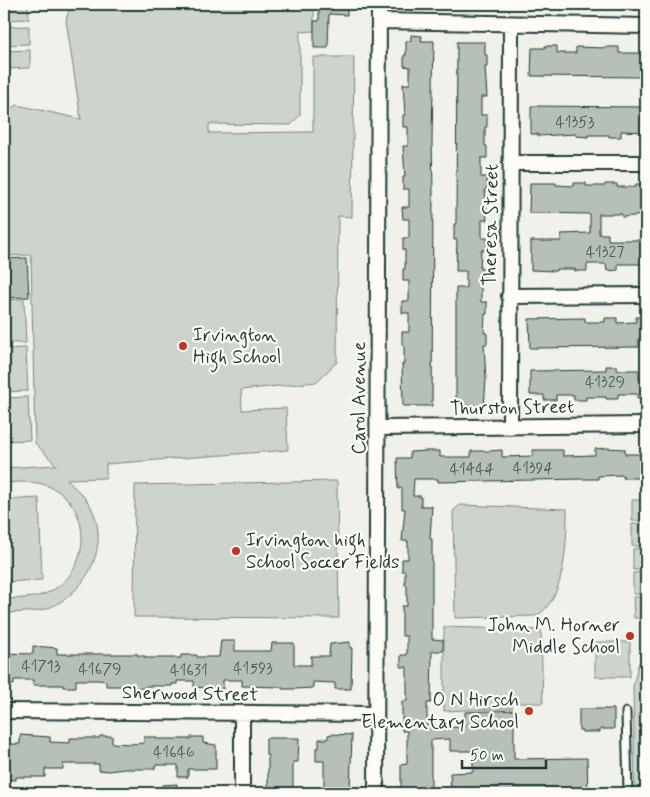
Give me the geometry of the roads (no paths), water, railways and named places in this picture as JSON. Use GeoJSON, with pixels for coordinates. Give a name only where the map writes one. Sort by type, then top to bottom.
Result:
{"type":"FeatureCollection","features":[{"type":"Feature","properties":{"kind":"street","name":"Carol Avenue"},"geometry":{"type":"LineString","coordinates":[[376,793],[379,4]]}},
{"type":"Feature","properties":{"kind":"street"},"geometry":{"type":"LineString","coordinates":[[380,21],[646,26]]}},
{"type":"Feature","properties":{"kind":"street","name":"Theresa Street"},"geometry":{"type":"LineString","coordinates":[[510,427],[511,24]]}},
{"type":"Feature","properties":{"kind":"street"},"geometry":{"type":"LineString","coordinates":[[510,163],[646,163]]}},
{"type":"Feature","properties":{"kind":"street"},"geometry":{"type":"LineString","coordinates":[[509,296],[646,295]]}},
{"type":"Feature","properties":{"kind":"street","name":"Thurston Street"},"geometry":{"type":"LineString","coordinates":[[378,428],[646,425]]}},
{"type":"Feature","properties":{"kind":"street","name":"Sherwood Street"},"geometry":{"type":"LineString","coordinates":[[4,711],[376,714]]}},
{"type":"Feature","properties":{"kind":"street"},"geometry":{"type":"LineString","coordinates":[[242,713],[242,793]]}},
{"type":"Feature","properties":{"kind":"lane"},"geometry":{"type":"LineString","coordinates":[[626,712],[628,793]]}},
{"type":"Feature","properties":{"kind":"place","name":"Irvington High School"},"geometry":{"type":"Point","coordinates":[183,346]}},
{"type":"Feature","properties":{"kind":"place","name":"Irvington high School Soccer Fields"},"geometry":{"type":"Point","coordinates":[236,551]}},
{"type":"Feature","properties":{"kind":"place","name":"John M. Horner Middle School"},"geometry":{"type":"Point","coordinates":[630,636]}},
{"type":"Feature","properties":{"kind":"place","name":"O N Hirsch Elementary School"},"geometry":{"type":"Point","coordinates":[529,711]}}]}
